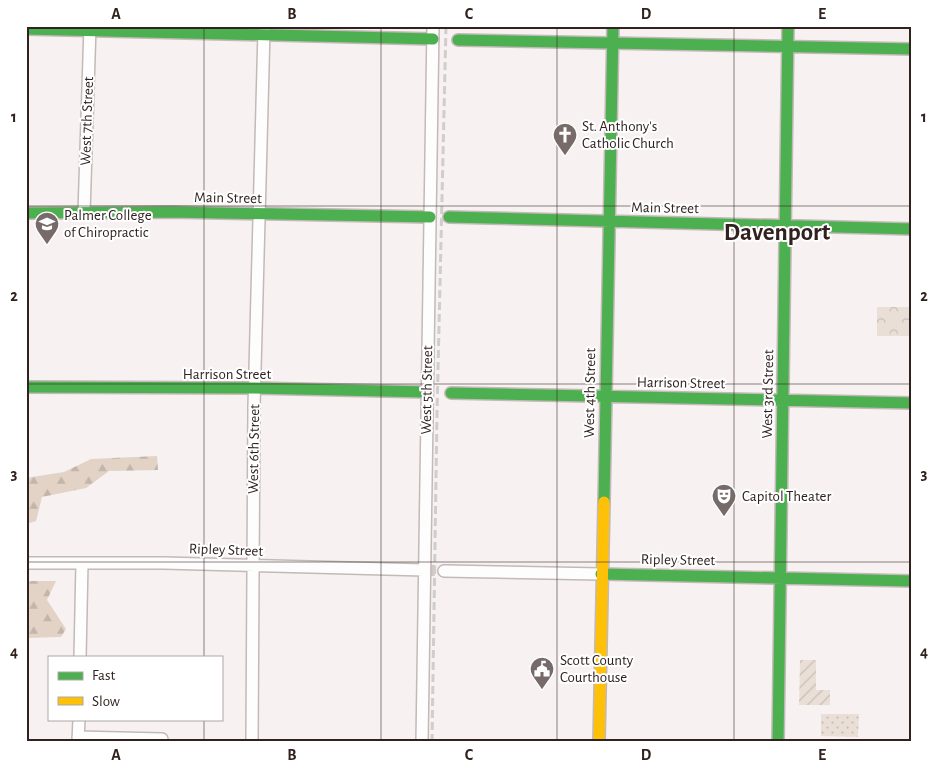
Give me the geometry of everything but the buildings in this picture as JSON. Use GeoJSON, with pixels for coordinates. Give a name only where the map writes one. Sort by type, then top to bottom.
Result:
{"type":"FeatureCollection","features":[{"type":"Feature","properties":{"kind":"main road","name":"West 4th Street"},"geometry":{"type":"LineString","coordinates":[[599,742],[604,396],[613,26]]}},
{"type":"Feature","properties":{"kind":"main road","name":"West 3rd Street"},"geometry":{"type":"LineString","coordinates":[[778,742],[788,26]]}},
{"type":"Feature","properties":{"kind":"main road"},"geometry":{"type":"LineString","coordinates":[[26,29],[90,28],[264,31],[433,39]]}},
{"type":"Feature","properties":{"kind":"main road"},"geometry":{"type":"LineString","coordinates":[[458,40],[912,49]]}},
{"type":"Feature","properties":{"kind":"main road","name":"Main Street"},"geometry":{"type":"LineString","coordinates":[[26,213],[430,217]]}},
{"type":"Feature","properties":{"kind":"main road","name":"Main Street"},"geometry":{"type":"LineString","coordinates":[[448,217],[912,229]]}},
{"type":"Feature","properties":{"kind":"main road","name":"Harrison Street"},"geometry":{"type":"LineString","coordinates":[[26,387],[254,388],[427,392]]}},
{"type":"Feature","properties":{"kind":"main road","name":"Harrison Street"},"geometry":{"type":"LineString","coordinates":[[450,393],[912,403]]}},
{"type":"Feature","properties":{"kind":"main road","name":"Ripley Street"},"geometry":{"type":"LineString","coordinates":[[602,574],[912,580]]}},
{"type":"Feature","properties":{"kind":"street","name":"West 5th Street"},"geometry":{"type":"LineString","coordinates":[[422,742],[433,26]]}},
{"type":"Feature","properties":{"kind":"street","name":"West 7th Street"},"geometry":{"type":"LineString","coordinates":[[84,213],[90,28]]}},
{"type":"Feature","properties":{"kind":"street","name":"West 6th Street"},"geometry":{"type":"LineString","coordinates":[[252,742],[254,388],[264,31]]}},
{"type":"Feature","properties":{"kind":"street","name":"Ripley Street"},"geometry":{"type":"LineString","coordinates":[[26,563],[424,570]]}},
{"type":"Feature","properties":{"kind":"street"},"geometry":{"type":"LineString","coordinates":[[80,656],[82,563]]}},
{"type":"Feature","properties":{"kind":"street","name":"Ripley Street"},"geometry":{"type":"LineString","coordinates":[[444,571],[602,574]]}},
{"type":"Feature","properties":{"kind":"street"},"geometry":{"type":"LineString","coordinates":[[79,720],[78,739],[162,739]]}},
{"type":"Feature","properties":{"kind":"green space"},"geometry":{"type":"Polygon","coordinates":[[[877,307],[912,307],[912,336],[877,336],[877,307]]]}},
{"type":"Feature","properties":{"kind":"green space"},"geometry":{"type":"Polygon","coordinates":[[[157,456],[158,470],[109,471],[86,488],[42,497],[36,521],[26,524],[26,478],[64,472],[91,459],[157,456]]]}},
{"type":"Feature","properties":{"kind":"green space"},"geometry":{"type":"Polygon","coordinates":[[[26,581],[56,581],[47,600],[66,629],[61,637],[26,638],[26,581]]]}},
{"type":"Feature","properties":{"kind":"green space"},"geometry":{"type":"Polygon","coordinates":[[[800,660],[816,660],[816,690],[830,690],[830,705],[799,705],[800,660]]]}},
{"type":"Feature","properties":{"kind":"green space"},"geometry":{"type":"Polygon","coordinates":[[[821,714],[859,714],[858,737],[821,736],[821,714]]]}},
{"type":"Feature","properties":{"kind":"tunnel"},"geometry":{"type":"LineString","coordinates":[[424,570],[444,571]]}},
{"type":"Feature","properties":{"kind":"railway"},"geometry":{"type":"LineString","coordinates":[[432,742],[446,26]]}},
{"type":"Feature","properties":{"kind":"traffic: fast"},"geometry":{"type":"LineString","coordinates":[[604,502],[613,26]]}},
{"type":"Feature","properties":{"kind":"traffic: fast"},"geometry":{"type":"LineString","coordinates":[[778,742],[788,26]]}},
{"type":"Feature","properties":{"kind":"traffic: fast"},"geometry":{"type":"LineString","coordinates":[[26,29],[433,39]]}},
{"type":"Feature","properties":{"kind":"traffic: fast"},"geometry":{"type":"LineString","coordinates":[[458,40],[912,49]]}},
{"type":"Feature","properties":{"kind":"traffic: fast"},"geometry":{"type":"LineString","coordinates":[[26,213],[172,212],[430,217]]}},
{"type":"Feature","properties":{"kind":"traffic: fast"},"geometry":{"type":"LineString","coordinates":[[449,217],[912,229]]}},
{"type":"Feature","properties":{"kind":"traffic: fast"},"geometry":{"type":"LineString","coordinates":[[26,387],[254,388],[427,392]]}},
{"type":"Feature","properties":{"kind":"traffic: fast"},"geometry":{"type":"LineString","coordinates":[[451,393],[912,403]]}},
{"type":"Feature","properties":{"kind":"traffic: fast"},"geometry":{"type":"LineString","coordinates":[[601,574],[912,581]]}},
{"type":"Feature","properties":{"kind":"traffic: slow"},"geometry":{"type":"LineString","coordinates":[[599,742],[604,502]]}},
{"type":"Feature","properties":{"kind":"place","name":"St. Anthony's Catholic Church"},"geometry":{"type":"Point","coordinates":[565,156]}},
{"type":"Feature","properties":{"kind":"place","name":"Palmer College of Chiropractic"},"geometry":{"type":"Point","coordinates":[47,245]}},
{"type":"Feature","properties":{"kind":"place","name":"Capitol Theater"},"geometry":{"type":"Point","coordinates":[724,517]}},
{"type":"Feature","properties":{"kind":"place","name":"Scott County Courthouse"},"geometry":{"type":"Point","coordinates":[542,690]}},
{"type":"Feature","properties":{"kind":"district","name":"Davenport"},"geometry":{"type":"Point","coordinates":[777,232]}}]}
